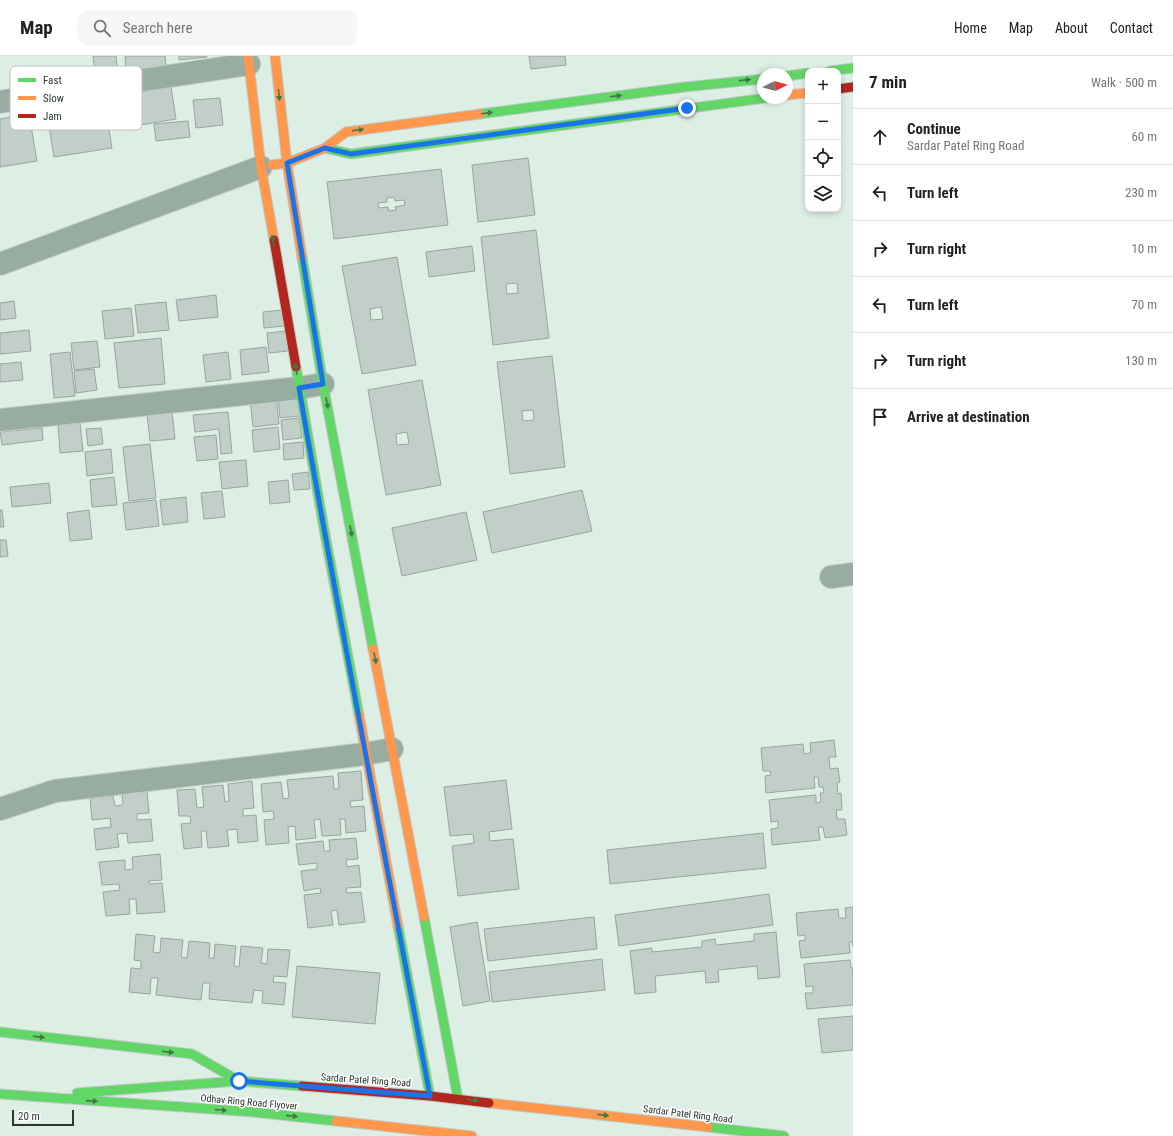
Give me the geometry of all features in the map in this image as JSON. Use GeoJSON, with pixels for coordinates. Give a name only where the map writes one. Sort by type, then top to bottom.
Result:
{"type":"FeatureCollection","features":[{"type":"Feature","properties":{"kind":"main road"},"geometry":{"type":"LineString","coordinates":[[275,56],[287,163],[323,384],[458,1099]]}},
{"type":"Feature","properties":{"kind":"main road"},"geometry":{"type":"LineString","coordinates":[[248,60],[261,167],[326,545],[430,1096]]}},
{"type":"Feature","properties":{"kind":"main road"},"geometry":{"type":"LineString","coordinates":[[841,70],[853,68]]}},
{"type":"Feature","properties":{"kind":"main road"},"geometry":{"type":"LineString","coordinates":[[793,75],[805,74]]}},
{"type":"Feature","properties":{"kind":"main road"},"geometry":{"type":"LineString","coordinates":[[325,148],[351,154],[686,98],[757,80]]}},
{"type":"Feature","properties":{"kind":"main road"},"geometry":{"type":"LineString","coordinates":[[841,89],[853,87]]}},
{"type":"Feature","properties":{"kind":"main road"},"geometry":{"type":"LineString","coordinates":[[793,94],[805,92]]}},
{"type":"Feature","properties":{"kind":"main road"},"geometry":{"type":"LineString","coordinates":[[261,167],[287,163],[325,148],[346,132],[686,98],[757,98]]}},
{"type":"Feature","properties":{"kind":"main road","name":"Sardar Patel Ring Road"},"geometry":{"type":"LineString","coordinates":[[0,1032],[192,1054],[239,1081],[430,1096],[784,1136]]}},
{"type":"Feature","properties":{"kind":"main road"},"geometry":{"type":"LineString","coordinates":[[0,1094],[25,1096],[239,1081]]}},
{"type":"Feature","properties":{"kind":"main road","name":"Odhav Ring Road Flyover"},"geometry":{"type":"LineString","coordinates":[[25,1096],[254,1112],[472,1136]]}},
{"type":"Feature","properties":{"kind":"street"},"geometry":{"type":"LineString","coordinates":[[142,78],[248,60]]}},
{"type":"Feature","properties":{"kind":"street"},"geometry":{"type":"LineString","coordinates":[[0,102],[10,100]]}},
{"type":"Feature","properties":{"kind":"street"},"geometry":{"type":"LineString","coordinates":[[0,264],[261,167]]}},
{"type":"Feature","properties":{"kind":"street"},"geometry":{"type":"LineString","coordinates":[[0,420],[299,388],[323,384]]}},
{"type":"Feature","properties":{"kind":"street"},"geometry":{"type":"LineString","coordinates":[[831,577],[853,574]]}},
{"type":"Feature","properties":{"kind":"street"},"geometry":{"type":"LineString","coordinates":[[0,809],[55,792],[365,754],[392,749]]}},
{"type":"Feature","properties":{"kind":"building"},"geometry":{"type":"Polygon","coordinates":[[[93,56],[116,56],[117,66],[94,66],[93,56]]]}},
{"type":"Feature","properties":{"kind":"building"},"geometry":{"type":"Polygon","coordinates":[[[125,56],[165,56],[166,67],[142,69],[142,66],[126,66],[125,56]]]}},
{"type":"Feature","properties":{"kind":"building"},"geometry":{"type":"Polygon","coordinates":[[[179,56],[207,56],[207,57],[179,60],[179,56]]]}},
{"type":"Feature","properties":{"kind":"building"},"geometry":{"type":"Polygon","coordinates":[[[529,56],[565,56],[566,65],[531,69],[529,56]]]}},
{"type":"Feature","properties":{"kind":"building"},"geometry":{"type":"Polygon","coordinates":[[[171,87],[176,119],[142,125],[142,92],[171,87]]]}},
{"type":"Feature","properties":{"kind":"building"},"geometry":{"type":"Polygon","coordinates":[[[220,98],[223,125],[196,128],[193,100],[220,98]]]}},
{"type":"Feature","properties":{"kind":"building"},"geometry":{"type":"Polygon","coordinates":[[[10,117],[10,130],[32,130],[37,161],[0,167],[0,119],[10,117]]]}},
{"type":"Feature","properties":{"kind":"building"},"geometry":{"type":"Polygon","coordinates":[[[188,121],[190,137],[156,141],[154,124],[188,121]]]}},
{"type":"Feature","properties":{"kind":"building"},"geometry":{"type":"Polygon","coordinates":[[[50,130],[109,130],[112,148],[54,157],[50,130]]]}},
{"type":"Feature","properties":{"kind":"building"},"geometry":{"type":"Polygon","coordinates":[[[528,158],[535,215],[478,222],[472,165],[528,158]]]}},
{"type":"Feature","properties":{"kind":"building"},"geometry":{"type":"Polygon","coordinates":[[[441,169],[448,225],[334,239],[327,182],[441,169]],[[394,197],[387,198],[387,202],[378,203],[379,208],[388,207],[389,211],[396,210],[395,207],[405,205],[404,200],[395,201],[394,197]]]}},
{"type":"Feature","properties":{"kind":"building"},"geometry":{"type":"Polygon","coordinates":[[[536,230],[549,338],[493,345],[481,237],[536,230]],[[517,283],[506,284],[507,294],[518,293],[517,283]]]}},
{"type":"Feature","properties":{"kind":"building"},"geometry":{"type":"Polygon","coordinates":[[[472,246],[475,271],[429,277],[426,252],[472,246]]]}},
{"type":"Feature","properties":{"kind":"building"},"geometry":{"type":"Polygon","coordinates":[[[397,257],[416,365],[362,374],[342,266],[397,257]],[[381,307],[370,309],[371,320],[383,319],[381,307]]]}},
{"type":"Feature","properties":{"kind":"building"},"geometry":{"type":"Polygon","coordinates":[[[216,295],[218,317],[179,321],[176,300],[216,295]]]}},
{"type":"Feature","properties":{"kind":"building"},"geometry":{"type":"Polygon","coordinates":[[[14,301],[16,318],[0,320],[0,303],[14,301]]]}},
{"type":"Feature","properties":{"kind":"building"},"geometry":{"type":"Polygon","coordinates":[[[166,302],[169,330],[138,333],[135,305],[166,302]]]}},
{"type":"Feature","properties":{"kind":"building"},"geometry":{"type":"Polygon","coordinates":[[[131,308],[134,336],[105,339],[102,311],[131,308]]]}},
{"type":"Feature","properties":{"kind":"building"},"geometry":{"type":"Polygon","coordinates":[[[282,310],[284,326],[264,328],[263,312],[282,310]]]}},
{"type":"Feature","properties":{"kind":"building"},"geometry":{"type":"Polygon","coordinates":[[[29,330],[31,351],[0,354],[0,333],[29,330]]]}},
{"type":"Feature","properties":{"kind":"building"},"geometry":{"type":"Polygon","coordinates":[[[286,331],[288,351],[269,353],[267,333],[286,331]]]}},
{"type":"Feature","properties":{"kind":"building"},"geometry":{"type":"Polygon","coordinates":[[[161,338],[165,384],[119,388],[114,343],[161,338]]]}},
{"type":"Feature","properties":{"kind":"building"},"geometry":{"type":"Polygon","coordinates":[[[97,341],[100,367],[74,370],[71,343],[97,341]]]}},
{"type":"Feature","properties":{"kind":"building"},"geometry":{"type":"Polygon","coordinates":[[[266,347],[269,372],[242,375],[240,350],[266,347]]]}},
{"type":"Feature","properties":{"kind":"building"},"geometry":{"type":"Polygon","coordinates":[[[70,352],[75,396],[54,398],[50,354],[70,352]]]}},
{"type":"Feature","properties":{"kind":"building"},"geometry":{"type":"Polygon","coordinates":[[[228,352],[231,379],[206,382],[203,355],[228,352]]]}},
{"type":"Feature","properties":{"kind":"building"},"geometry":{"type":"Polygon","coordinates":[[[552,356],[565,467],[510,474],[497,362],[552,356]],[[533,410],[522,411],[523,421],[534,420],[533,410]]]}},
{"type":"Feature","properties":{"kind":"building"},"geometry":{"type":"Polygon","coordinates":[[[21,362],[23,380],[0,382],[0,364],[21,362]]]}},
{"type":"Feature","properties":{"kind":"building"},"geometry":{"type":"Polygon","coordinates":[[[94,369],[97,390],[76,393],[74,371],[94,369]]]}},
{"type":"Feature","properties":{"kind":"building"},"geometry":{"type":"Polygon","coordinates":[[[422,380],[441,485],[386,495],[368,390],[422,380]],[[407,432],[396,434],[397,445],[409,444],[407,432]]]}},
{"type":"Feature","properties":{"kind":"building"},"geometry":{"type":"Polygon","coordinates":[[[297,394],[300,416],[280,418],[278,396],[297,394]]]}},
{"type":"Feature","properties":{"kind":"building"},"geometry":{"type":"Polygon","coordinates":[[[276,397],[279,424],[253,427],[250,400],[276,397]]]}},
{"type":"Feature","properties":{"kind":"building"},"geometry":{"type":"Polygon","coordinates":[[[172,411],[175,439],[150,441],[147,414],[172,411]]]}},
{"type":"Feature","properties":{"kind":"building"},"geometry":{"type":"Polygon","coordinates":[[[228,412],[232,453],[221,454],[219,429],[195,432],[193,415],[228,412]]]}},
{"type":"Feature","properties":{"kind":"building"},"geometry":{"type":"Polygon","coordinates":[[[299,418],[302,438],[283,440],[281,420],[299,418]]]}},
{"type":"Feature","properties":{"kind":"building"},"geometry":{"type":"Polygon","coordinates":[[[80,423],[83,451],[60,453],[58,425],[80,423]]]}},
{"type":"Feature","properties":{"kind":"building"},"geometry":{"type":"Polygon","coordinates":[[[278,427],[280,449],[254,452],[252,430],[278,427]]]}},
{"type":"Feature","properties":{"kind":"building"},"geometry":{"type":"Polygon","coordinates":[[[42,428],[43,440],[2,445],[0,432],[42,428]]]}},
{"type":"Feature","properties":{"kind":"building"},"geometry":{"type":"Polygon","coordinates":[[[101,428],[103,444],[88,446],[86,429],[101,428]]]}},
{"type":"Feature","properties":{"kind":"building"},"geometry":{"type":"Polygon","coordinates":[[[216,435],[218,459],[197,461],[194,437],[216,435]]]}},
{"type":"Feature","properties":{"kind":"building"},"geometry":{"type":"Polygon","coordinates":[[[303,442],[304,458],[284,460],[283,444],[303,442]]]}},
{"type":"Feature","properties":{"kind":"building"},"geometry":{"type":"Polygon","coordinates":[[[150,444],[156,498],[129,501],[123,447],[150,444]]]}},
{"type":"Feature","properties":{"kind":"building"},"geometry":{"type":"Polygon","coordinates":[[[111,449],[113,473],[87,476],[85,452],[111,449]]]}},
{"type":"Feature","properties":{"kind":"building"},"geometry":{"type":"Polygon","coordinates":[[[246,460],[248,486],[222,489],[219,462],[246,460]]]}},
{"type":"Feature","properties":{"kind":"building"},"geometry":{"type":"Polygon","coordinates":[[[308,472],[310,489],[294,490],[292,474],[308,472]]]}},
{"type":"Feature","properties":{"kind":"building"},"geometry":{"type":"Polygon","coordinates":[[[114,477],[117,505],[92,507],[90,480],[114,477]]]}},
{"type":"Feature","properties":{"kind":"building"},"geometry":{"type":"Polygon","coordinates":[[[288,480],[290,502],[270,504],[268,482],[288,480]]]}},
{"type":"Feature","properties":{"kind":"building"},"geometry":{"type":"Polygon","coordinates":[[[49,483],[51,503],[12,507],[10,487],[49,483]]]}},
{"type":"Feature","properties":{"kind":"building"},"geometry":{"type":"Polygon","coordinates":[[[582,490],[592,531],[492,553],[483,512],[582,490]]]}},
{"type":"Feature","properties":{"kind":"building"},"geometry":{"type":"Polygon","coordinates":[[[222,491],[225,517],[204,519],[201,493],[222,491]]]}},
{"type":"Feature","properties":{"kind":"building"},"geometry":{"type":"Polygon","coordinates":[[[186,497],[188,522],[163,525],[160,500],[186,497]]]}},
{"type":"Feature","properties":{"kind":"building"},"geometry":{"type":"Polygon","coordinates":[[[156,500],[159,526],[126,530],[123,503],[156,500]]]}},
{"type":"Feature","properties":{"kind":"building"},"geometry":{"type":"Polygon","coordinates":[[[0,510],[2,510],[4,527],[0,527],[0,510]]]}},
{"type":"Feature","properties":{"kind":"building"},"geometry":{"type":"Polygon","coordinates":[[[89,510],[92,539],[70,541],[67,513],[89,510]]]}},
{"type":"Feature","properties":{"kind":"building"},"geometry":{"type":"Polygon","coordinates":[[[466,512],[477,560],[402,576],[392,528],[466,512]]]}},
{"type":"Feature","properties":{"kind":"building"},"geometry":{"type":"Polygon","coordinates":[[[0,540],[6,540],[8,556],[0,557],[0,540]]]}},
{"type":"Feature","properties":{"kind":"building"},"geometry":{"type":"Polygon","coordinates":[[[834,740],[836,757],[829,757],[830,769],[838,768],[840,782],[837,783],[838,794],[841,793],[842,810],[836,810],[837,819],[845,819],[847,835],[825,838],[823,827],[818,827],[820,840],[772,845],[771,829],[778,828],[778,821],[771,822],[769,800],[816,795],[816,803],[821,802],[820,793],[824,793],[823,787],[819,787],[818,777],[814,777],[815,788],[766,793],[765,776],[771,775],[770,771],[763,771],[761,748],[803,744],[804,754],[811,753],[810,743],[834,740]]]}},
{"type":"Feature","properties":{"kind":"building"},"geometry":{"type":"Polygon","coordinates":[[[361,771],[363,800],[350,801],[351,807],[364,806],[366,831],[346,833],[345,819],[340,819],[341,835],[322,836],[320,819],[314,820],[316,838],[296,840],[295,826],[288,827],[289,843],[266,845],[264,820],[274,819],[273,811],[263,812],[261,784],[281,782],[283,799],[289,798],[287,780],[333,776],[334,789],[339,789],[338,773],[361,771]]]}},
{"type":"Feature","properties":{"kind":"building"},"geometry":{"type":"Polygon","coordinates":[[[506,780],[512,829],[489,832],[490,841],[513,839],[519,889],[458,896],[452,846],[474,843],[473,834],[450,836],[444,787],[506,780]]]}},
{"type":"Feature","properties":{"kind":"building"},"geometry":{"type":"Polygon","coordinates":[[[252,781],[254,808],[243,809],[243,816],[256,815],[258,841],[238,843],[237,829],[227,830],[229,846],[208,848],[206,831],[201,831],[202,847],[184,849],[181,824],[191,823],[190,816],[179,816],[177,790],[195,789],[197,808],[204,807],[202,787],[223,785],[225,802],[229,801],[228,784],[252,781]]]}},
{"type":"Feature","properties":{"kind":"building"},"geometry":{"type":"Polygon","coordinates":[[[147,791],[149,813],[137,814],[137,820],[151,819],[153,841],[128,843],[127,833],[117,834],[119,847],[96,850],[94,829],[111,827],[110,818],[92,820],[90,798],[113,796],[115,806],[123,805],[122,793],[147,791]]]}},
{"type":"Feature","properties":{"kind":"building"},"geometry":{"type":"Polygon","coordinates":[[[763,833],[766,868],[610,884],[607,850],[763,833]]]}},
{"type":"Feature","properties":{"kind":"building"},"geometry":{"type":"Polygon","coordinates":[[[356,838],[358,859],[346,860],[347,867],[359,865],[361,887],[346,888],[347,893],[361,892],[365,922],[339,925],[337,910],[331,911],[333,925],[308,928],[304,895],[321,893],[320,888],[304,891],[301,871],[317,869],[317,863],[299,865],[296,844],[323,841],[324,851],[330,851],[329,840],[356,838]]]}},
{"type":"Feature","properties":{"kind":"building"},"geometry":{"type":"Polygon","coordinates":[[[160,854],[162,880],[149,881],[149,884],[162,883],[165,912],[137,914],[136,899],[129,899],[130,914],[106,916],[103,892],[120,890],[119,884],[102,885],[99,862],[125,860],[125,870],[133,869],[132,857],[160,854]]]}},
{"type":"Feature","properties":{"kind":"building"},"geometry":{"type":"Polygon","coordinates":[[[769,894],[773,925],[619,946],[615,915],[769,894]]]}},
{"type":"Feature","properties":{"kind":"building"},"geometry":{"type":"Polygon","coordinates":[[[853,907],[853,947],[852,942],[849,942],[850,953],[801,958],[799,941],[805,940],[805,935],[798,936],[796,913],[838,909],[839,918],[846,918],[845,908],[853,907]]]}},
{"type":"Feature","properties":{"kind":"building"},"geometry":{"type":"Polygon","coordinates":[[[594,917],[597,949],[488,961],[484,929],[594,917]]]}},
{"type":"Feature","properties":{"kind":"building"},"geometry":{"type":"Polygon","coordinates":[[[477,922],[490,1001],[463,1006],[450,927],[477,922]]]}},
{"type":"Feature","properties":{"kind":"building"},"geometry":{"type":"Polygon","coordinates":[[[776,932],[780,977],[758,979],[757,966],[718,970],[719,982],[706,983],[705,971],[655,976],[656,992],[635,994],[630,951],[652,948],[652,952],[702,947],[702,941],[715,939],[716,945],[754,941],[754,934],[776,932]]]}},
{"type":"Feature","properties":{"kind":"building"},"geometry":{"type":"Polygon","coordinates":[[[136,934],[155,936],[153,952],[160,953],[161,938],[183,940],[181,957],[187,958],[189,941],[210,943],[209,958],[214,958],[215,944],[236,946],[234,966],[239,967],[241,946],[263,948],[261,963],[267,964],[268,949],[290,950],[287,977],[274,976],[273,982],[286,983],[284,1005],[262,1003],[263,991],[254,990],[252,1003],[209,999],[210,983],[203,983],[201,1000],[156,995],[158,978],[151,978],[150,994],[129,992],[131,968],[141,969],[141,961],[134,960],[136,934]]]}},
{"type":"Feature","properties":{"kind":"building"},"geometry":{"type":"Polygon","coordinates":[[[602,959],[605,990],[492,1002],[489,972],[602,959]]]}},
{"type":"Feature","properties":{"kind":"building"},"geometry":{"type":"Polygon","coordinates":[[[850,960],[851,968],[853,968],[853,1005],[807,1009],[805,993],[813,993],[813,986],[806,987],[804,964],[850,960]]]}},
{"type":"Feature","properties":{"kind":"building"},"geometry":{"type":"Polygon","coordinates":[[[297,966],[380,973],[375,1024],[292,1017],[297,966]]]}},
{"type":"Feature","properties":{"kind":"building"},"geometry":{"type":"Polygon","coordinates":[[[853,1016],[853,1050],[822,1053],[818,1019],[853,1016]]]}},
{"type":"Feature","properties":{"kind":"traffic: fast"},"geometry":{"type":"LineString","coordinates":[[841,70],[853,68]]}},
{"type":"Feature","properties":{"kind":"traffic: fast"},"geometry":{"type":"LineString","coordinates":[[793,75],[805,73]]}},
{"type":"Feature","properties":{"kind":"traffic: fast"},"geometry":{"type":"LineString","coordinates":[[480,114],[685,87],[757,80]]}},
{"type":"Feature","properties":{"kind":"traffic: fast"},"geometry":{"type":"LineString","coordinates":[[325,148],[351,154],[757,99]]}},
{"type":"Feature","properties":{"kind":"traffic: fast"},"geometry":{"type":"LineString","coordinates":[[302,257],[323,384],[373,649]]}},
{"type":"Feature","properties":{"kind":"traffic: fast"},"geometry":{"type":"LineString","coordinates":[[296,367],[324,529],[359,715]]}},
{"type":"Feature","properties":{"kind":"traffic: fast"},"geometry":{"type":"LineString","coordinates":[[424,917],[458,1099]]}},
{"type":"Feature","properties":{"kind":"traffic: fast"},"geometry":{"type":"LineString","coordinates":[[398,926],[430,1096]]}},
{"type":"Feature","properties":{"kind":"traffic: fast"},"geometry":{"type":"LineString","coordinates":[[0,1032],[192,1054],[239,1081],[302,1086]]}},
{"type":"Feature","properties":{"kind":"traffic: fast"},"geometry":{"type":"LineString","coordinates":[[77,1093],[239,1081]]}},
{"type":"Feature","properties":{"kind":"traffic: fast"},"geometry":{"type":"LineString","coordinates":[[0,1094],[253,1112],[336,1121]]}},
{"type":"Feature","properties":{"kind":"traffic: fast"},"geometry":{"type":"LineString","coordinates":[[708,1127],[784,1136]]}},
{"type":"Feature","properties":{"kind":"traffic: slow"},"geometry":{"type":"LineString","coordinates":[[248,56],[261,167],[274,240]]}},
{"type":"Feature","properties":{"kind":"traffic: slow"},"geometry":{"type":"LineString","coordinates":[[275,56],[287,163],[302,257]]}},
{"type":"Feature","properties":{"kind":"traffic: slow"},"geometry":{"type":"LineString","coordinates":[[793,94],[805,93]]}},
{"type":"Feature","properties":{"kind":"traffic: slow"},"geometry":{"type":"LineString","coordinates":[[272,165],[287,163],[325,148],[346,132],[480,114]]}},
{"type":"Feature","properties":{"kind":"traffic: slow"},"geometry":{"type":"LineString","coordinates":[[373,649],[424,917]]}},
{"type":"Feature","properties":{"kind":"traffic: slow"},"geometry":{"type":"LineString","coordinates":[[359,715],[398,926]]}},
{"type":"Feature","properties":{"kind":"traffic: slow"},"geometry":{"type":"LineString","coordinates":[[489,1103],[708,1127]]}},
{"type":"Feature","properties":{"kind":"traffic: slow"},"geometry":{"type":"LineString","coordinates":[[336,1121],[472,1136]]}},
{"type":"Feature","properties":{"kind":"traffic: jam"},"geometry":{"type":"LineString","coordinates":[[841,89],[853,87]]}},
{"type":"Feature","properties":{"kind":"traffic: jam"},"geometry":{"type":"LineString","coordinates":[[274,240],[296,367]]}},
{"type":"Feature","properties":{"kind":"traffic: jam"},"geometry":{"type":"LineString","coordinates":[[302,1086],[430,1096],[489,1103]]}},
{"type":"Feature","properties":{"kind":"route"},"geometry":{"type":"LineString","coordinates":[[239,1081],[430,1096],[365,754],[299,388],[323,384],[287,163],[325,148],[351,154],[687,108]]}}]}
